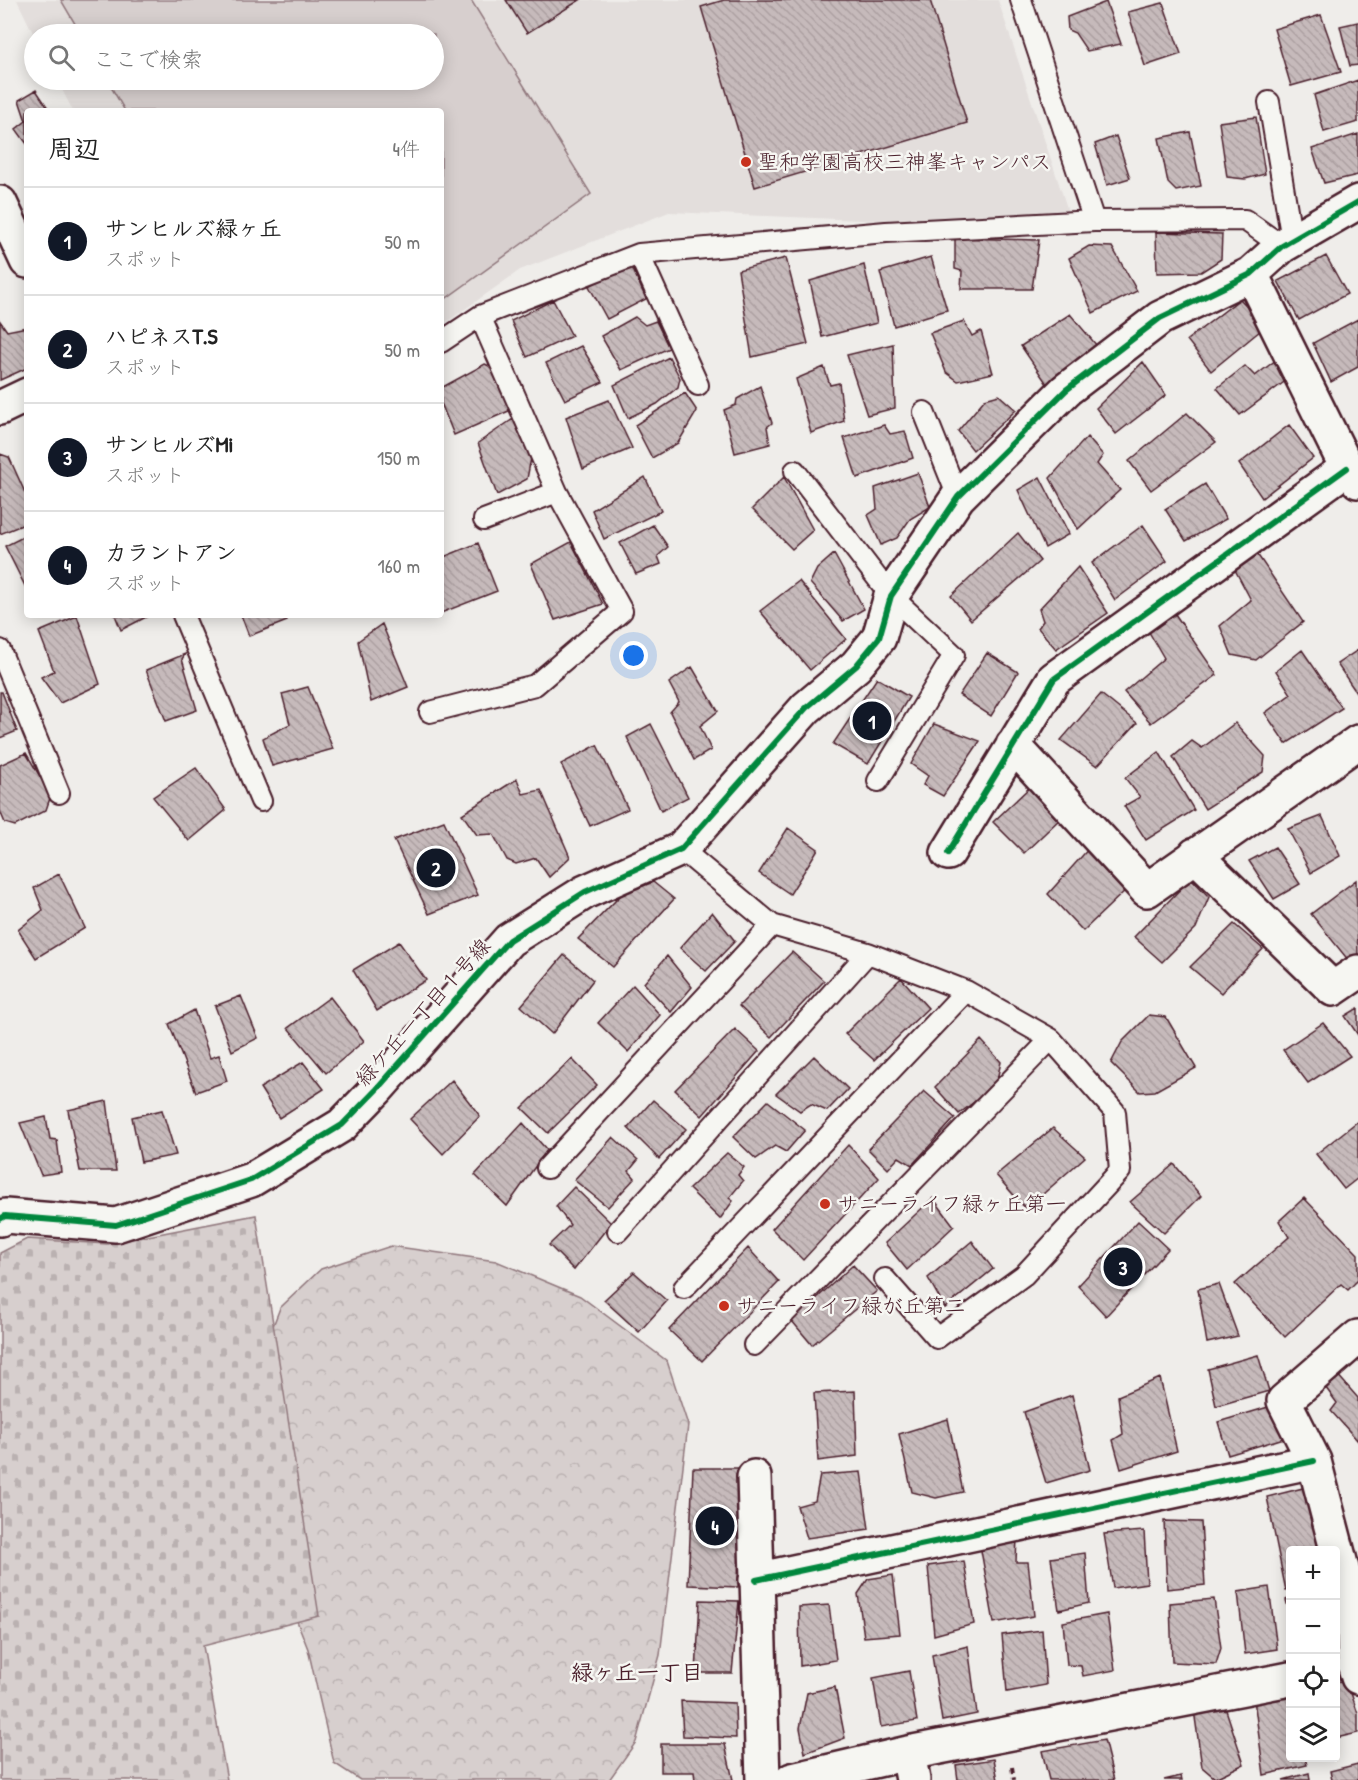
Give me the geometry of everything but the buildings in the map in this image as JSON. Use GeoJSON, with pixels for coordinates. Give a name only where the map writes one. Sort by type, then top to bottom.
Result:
{"type":"FeatureCollection","features":[{"type":"Feature","properties":{"kind":"street","name":"緑ケ丘一丁目１号線"},"geometry":{"type":"LineString","coordinates":[[0,1219],[5,1216],[116,1225],[251,1179],[342,1125],[377,1089],[509,940],[585,892],[681,849],[806,708],[856,666],[879,638],[891,596],[958,497],[1066,390],[1160,318],[1251,274],[1287,243],[1358,202]]}},
{"type":"Feature","properties":{"kind":"street"},"geometry":{"type":"LineString","coordinates":[[0,203],[24,255]]}},
{"type":"Feature","properties":{"kind":"street"},"geometry":{"type":"LineString","coordinates":[[948,853],[1054,679],[1352,475],[1251,274]]}},
{"type":"Feature","properties":{"kind":"street"},"geometry":{"type":"LineString","coordinates":[[0,408],[24,396]]}},
{"type":"Feature","properties":{"kind":"street"},"geometry":{"type":"LineString","coordinates":[[1013,745],[1147,890],[1358,742]]}},
{"type":"Feature","properties":{"kind":"street"},"geometry":{"type":"LineString","coordinates":[[1195,855],[1333,989],[1358,972]]}},
{"type":"Feature","properties":{"kind":"street"},"geometry":{"type":"LineString","coordinates":[[1349,1672],[1355,1608],[1314,1461],[1284,1401],[1358,1337]]}},
{"type":"Feature","properties":{"kind":"street"},"geometry":{"type":"LineString","coordinates":[[756,1580],[1314,1461]]}},
{"type":"Feature","properties":{"kind":"street"},"geometry":{"type":"LineString","coordinates":[[754,1477],[764,1780]]}},
{"type":"Feature","properties":{"kind":"street"},"geometry":{"type":"LineString","coordinates":[[792,1780],[911,1767],[1286,1680]]}},
{"type":"Feature","properties":{"kind":"lane"},"geometry":{"type":"LineString","coordinates":[[1021,0],[1094,222]]}},
{"type":"Feature","properties":{"kind":"lane"},"geometry":{"type":"LineString","coordinates":[[1269,102],[1287,243]]}},
{"type":"Feature","properties":{"kind":"lane"},"geometry":{"type":"LineString","coordinates":[[444,340],[480,316],[639,254],[886,232],[1094,222],[1245,220],[1287,243]]}},
{"type":"Feature","properties":{"kind":"lane"},"geometry":{"type":"LineString","coordinates":[[639,254],[698,385]]}},
{"type":"Feature","properties":{"kind":"lane"},"geometry":{"type":"LineString","coordinates":[[430,712],[536,685],[622,611],[557,492],[480,316]]}},
{"type":"Feature","properties":{"kind":"lane"},"geometry":{"type":"LineString","coordinates":[[924,412],[958,497]]}},
{"type":"Feature","properties":{"kind":"lane"},"geometry":{"type":"LineString","coordinates":[[795,471],[891,596],[954,655],[878,781]]}},
{"type":"Feature","properties":{"kind":"lane"},"geometry":{"type":"LineString","coordinates":[[484,520],[557,492]]}},
{"type":"Feature","properties":{"kind":"lane"},"geometry":{"type":"LineString","coordinates":[[184,618],[261,801]]}},
{"type":"Feature","properties":{"kind":"lane"},"geometry":{"type":"LineString","coordinates":[[0,650],[59,793]]}},
{"type":"Feature","properties":{"kind":"lane"},"geometry":{"type":"LineString","coordinates":[[681,849],[772,925],[868,953],[966,991],[1052,1039],[1115,1113],[1120,1171],[1024,1275],[937,1338],[885,1279]]}},
{"type":"Feature","properties":{"kind":"lane"},"geometry":{"type":"LineString","coordinates":[[547,1168],[772,925]]}},
{"type":"Feature","properties":{"kind":"lane"},"geometry":{"type":"LineString","coordinates":[[618,1231],[868,953]]}},
{"type":"Feature","properties":{"kind":"lane"},"geometry":{"type":"LineString","coordinates":[[684,1288],[966,991]]}},
{"type":"Feature","properties":{"kind":"lane"},"geometry":{"type":"LineString","coordinates":[[754,1345],[1052,1039]]}},
{"type":"Feature","properties":{"kind":"path"},"geometry":{"type":"LineString","coordinates":[[1012,1767],[1014,1780]]}},
{"type":"Feature","properties":{"kind":"shaded area","name":"聖和学園高校三神峯キャンパス"},"geometry":{"type":"Polygon","coordinates":[[[17,0],[998,0],[1074,229],[669,212],[520,270],[444,324],[444,108],[71,108],[62,90],[444,90],[444,24],[29,24],[17,0]]]}},
{"type":"Feature","properties":{"kind":"green space"},"geometry":{"type":"Polygon","coordinates":[[[61,0],[471,0],[591,194],[444,300],[444,108],[123,108],[113,90],[444,90],[444,24],[75,24],[61,0]]]}},
{"type":"Feature","properties":{"kind":"green space"},"geometry":{"type":"Polygon","coordinates":[[[256,1215],[319,1616],[203,1646],[227,1780],[0,1780],[0,1253],[27,1239],[107,1244],[256,1215]]]}},
{"type":"Feature","properties":{"kind":"green space"},"geometry":{"type":"Polygon","coordinates":[[[391,1246],[496,1261],[580,1296],[667,1361],[688,1425],[660,1655],[636,1742],[609,1780],[360,1780],[334,1763],[308,1649],[259,1524],[261,1357],[280,1308],[321,1269],[391,1246]]]}},
{"type":"Feature","properties":{"kind":"cycle path"},"geometry":{"type":"LineString","coordinates":[[0,1219],[5,1216],[116,1225],[251,1180],[342,1125],[377,1089],[509,940],[585,892],[681,849],[806,708],[856,666],[879,638],[891,596],[958,497],[1066,390],[1160,318],[1251,274],[1282,246],[1358,202]]}},
{"type":"Feature","properties":{"kind":"cycle path"},"geometry":{"type":"LineString","coordinates":[[948,853],[1054,679],[1347,468]]}},
{"type":"Feature","properties":{"kind":"cycle path"},"geometry":{"type":"LineString","coordinates":[[756,1580],[1314,1461]]}},
{"type":"Feature","properties":{"kind":"place","name":"聖和学園高校三神峯キャンパス"},"geometry":{"type":"Point","coordinates":[746,162]}},
{"type":"Feature","properties":{"kind":"place","name":"サンヒルズ緑ヶ丘"},"geometry":{"type":"Point","coordinates":[872,721]}},
{"type":"Feature","properties":{"kind":"place","name":"ハピネスT.S"},"geometry":{"type":"Point","coordinates":[436,868]}},
{"type":"Feature","properties":{"kind":"place","name":"サニーライフ緑ヶ丘第一"},"geometry":{"type":"Point","coordinates":[825,1204]}},
{"type":"Feature","properties":{"kind":"place","name":"サンヒルズMi"},"geometry":{"type":"Point","coordinates":[1123,1267]}},
{"type":"Feature","properties":{"kind":"place","name":"サニーライフ緑が丘第二"},"geometry":{"type":"Point","coordinates":[724,1306]}},
{"type":"Feature","properties":{"kind":"place","name":"カラントアン"},"geometry":{"type":"Point","coordinates":[715,1526]}},
{"type":"Feature","properties":{"kind":"district","name":"緑ヶ丘一丁目"},"geometry":{"type":"Point","coordinates":[637,1672]}}]}
